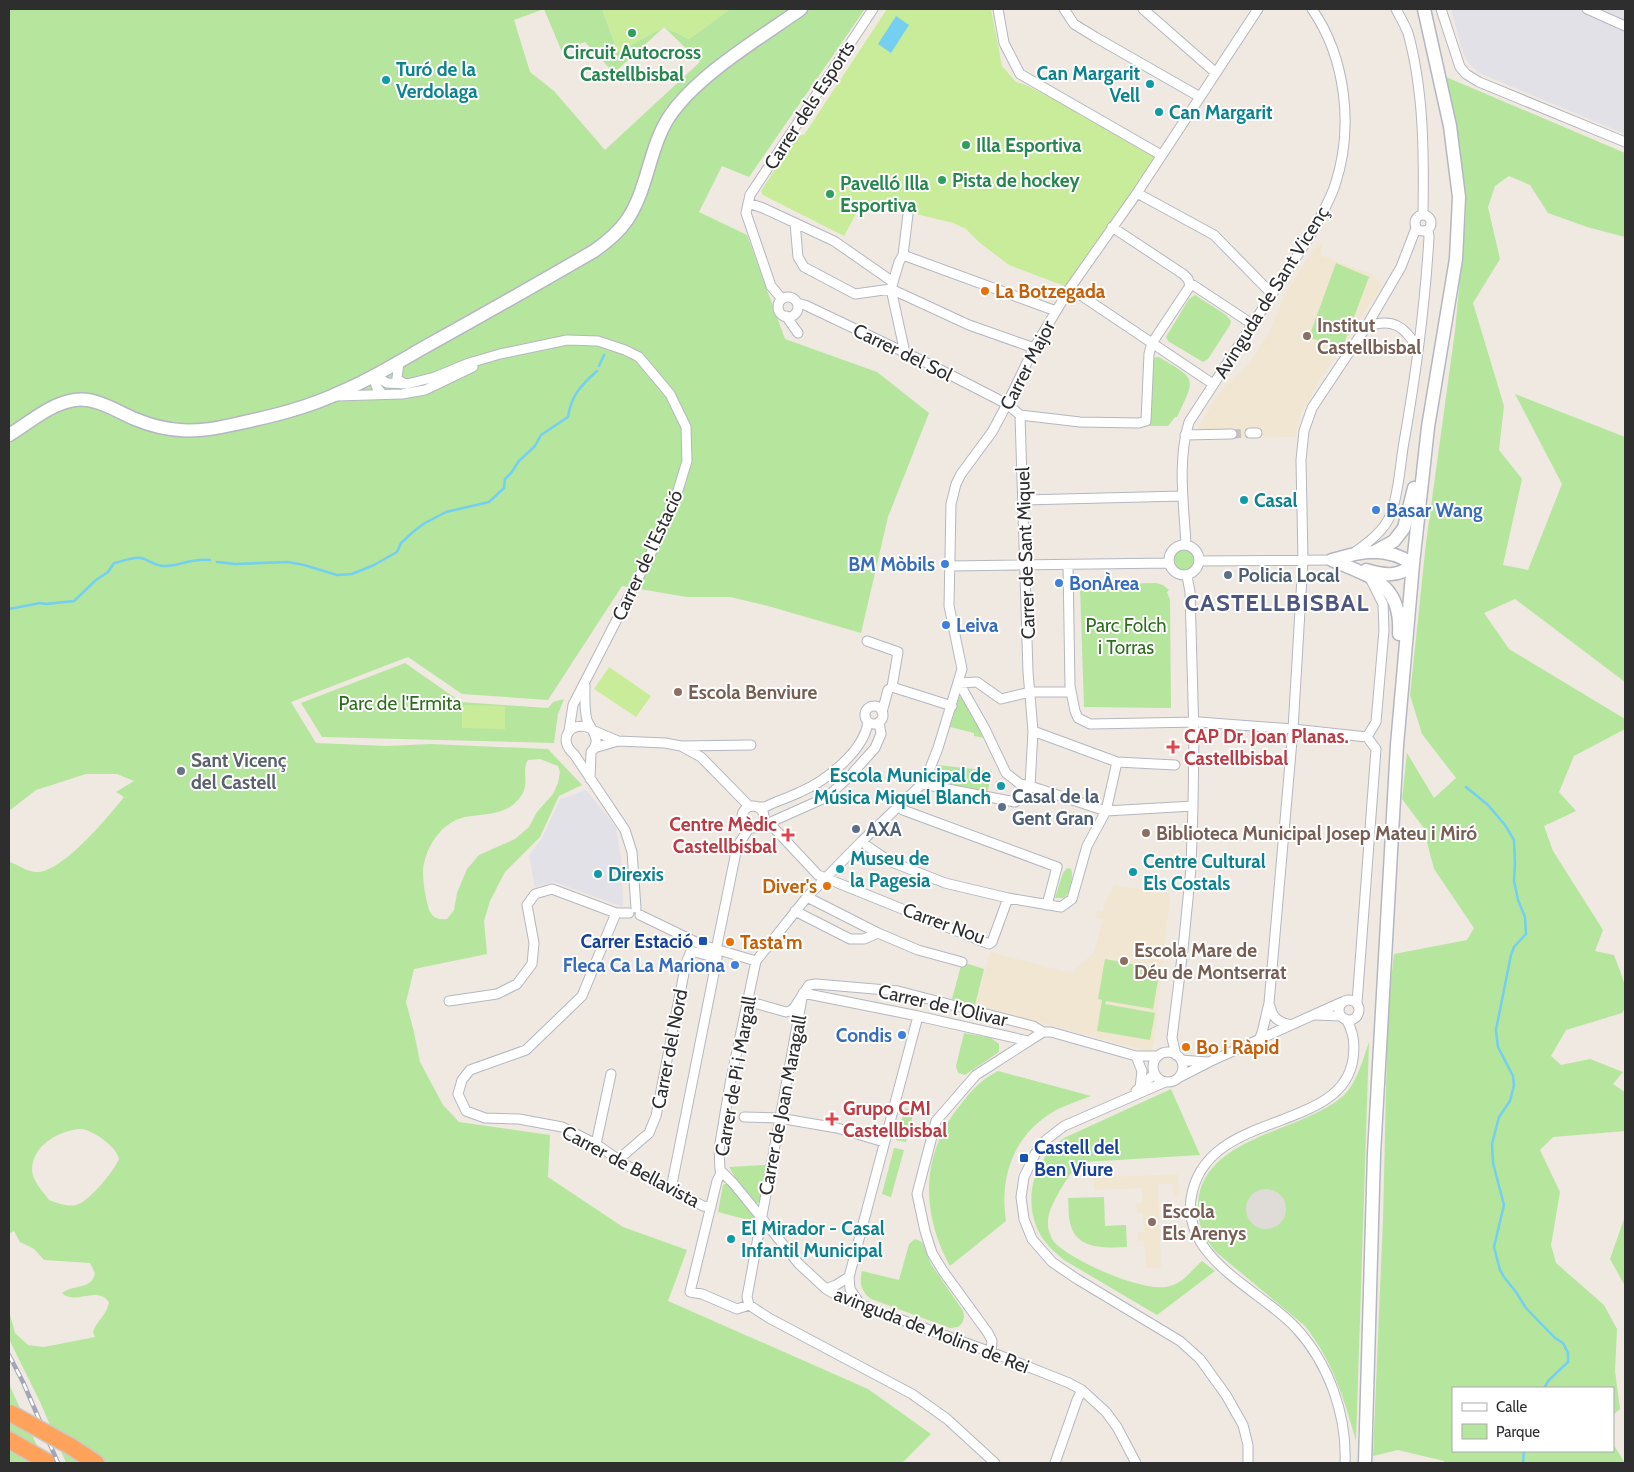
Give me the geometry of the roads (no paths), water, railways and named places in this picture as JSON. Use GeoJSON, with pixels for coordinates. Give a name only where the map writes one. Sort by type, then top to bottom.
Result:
{"type":"FeatureCollection","features":[{"type":"Feature","properties":{"kind":"highway"},"geometry":{"type":"LineString","coordinates":[[9,1412],[70,1446],[96,1463]]}},
{"type":"Feature","properties":{"kind":"highway"},"geometry":{"type":"LineString","coordinates":[[9,1440],[49,1463]]}},
{"type":"Feature","properties":{"kind":"street"},"geometry":{"type":"LineString","coordinates":[[9,435],[49,409],[74,400],[95,401],[159,427],[182,432],[205,431],[312,404],[399,362],[608,242],[619,231],[634,207],[662,129],[677,106],[702,80],[801,9]]}},
{"type":"Feature","properties":{"kind":"street","name":"Carrer dels Esports"},"geometry":{"type":"LineString","coordinates":[[748,203],[754,189],[873,9]]}},
{"type":"Feature","properties":{"kind":"street"},"geometry":{"type":"LineString","coordinates":[[998,9],[1004,43],[1020,74],[1160,155]]}},
{"type":"Feature","properties":{"kind":"street"},"geometry":{"type":"LineString","coordinates":[[1064,9],[1074,24],[1095,38],[1200,97]]}},
{"type":"Feature","properties":{"kind":"street"},"geometry":{"type":"LineString","coordinates":[[1143,9],[1216,73]]}},
{"type":"Feature","properties":{"kind":"street","name":"Carrer Major"},"geometry":{"type":"LineString","coordinates":[[922,784],[932,763],[952,706],[962,670],[950,606],[951,504],[956,484],[961,474],[992,432],[1034,348],[1056,310],[1137,193],[1160,155],[1258,9]]}},
{"type":"Feature","properties":{"kind":"street","name":"Avinguda de Sant Vicenç"},"geometry":{"type":"LineString","coordinates":[[1186,545],[1183,453],[1189,422],[1310,236],[1335,186],[1341,162],[1345,113],[1342,86],[1329,39],[1312,9]]}},
{"type":"Feature","properties":{"kind":"street"},"geometry":{"type":"LineString","coordinates":[[1396,9],[1407,31],[1420,88],[1424,188],[1423,215]]}},
{"type":"Feature","properties":{"kind":"street"},"geometry":{"type":"LineString","coordinates":[[1365,1463],[1374,1154],[1396,762],[1412,564],[1428,428],[1456,259],[1459,197],[1450,126],[1424,9]]}},
{"type":"Feature","properties":{"kind":"street"},"geometry":{"type":"LineString","coordinates":[[1441,9],[1460,67],[1472,79],[1625,142]]}},
{"type":"Feature","properties":{"kind":"street"},"geometry":{"type":"LineString","coordinates":[[1588,9],[1625,26]]}},
{"type":"Feature","properties":{"kind":"street"},"geometry":{"type":"LineString","coordinates":[[1137,193],[1214,235],[1272,294]]}},
{"type":"Feature","properties":{"kind":"street"},"geometry":{"type":"LineString","coordinates":[[782,299],[771,286],[760,255],[746,213],[748,203],[834,241],[892,286],[969,324],[1034,348]]}},
{"type":"Feature","properties":{"kind":"street"},"geometry":{"type":"LineString","coordinates":[[905,353],[892,286],[903,255],[908,214]]}},
{"type":"Feature","properties":{"kind":"street"},"geometry":{"type":"LineString","coordinates":[[1259,1040],[1269,1003],[1293,728],[1303,560],[1301,460],[1304,431],[1312,408],[1366,326],[1401,267],[1416,228],[1416,218],[1423,215],[1431,221],[1431,226],[1428,230],[1426,293],[1395,499],[1391,514],[1379,532],[1367,544],[1352,554]]}},
{"type":"Feature","properties":{"kind":"street"},"geometry":{"type":"LineString","coordinates":[[795,223],[798,257],[804,267],[855,294],[892,286]]}},
{"type":"Feature","properties":{"kind":"street"},"geometry":{"type":"LineString","coordinates":[[1020,415],[1080,422],[1139,422],[1146,420],[1149,354],[1152,343],[1190,286],[1188,279],[1182,274],[1112,227]]}},
{"type":"Feature","properties":{"kind":"street"},"geometry":{"type":"LineString","coordinates":[[1416,228],[1422,232],[1428,230]]}},
{"type":"Feature","properties":{"kind":"street"},"geometry":{"type":"LineString","coordinates":[[903,255],[1056,310]]}},
{"type":"Feature","properties":{"kind":"street"},"geometry":{"type":"LineString","coordinates":[[1190,286],[1194,285],[1252,324]]}},
{"type":"Feature","properties":{"kind":"street"},"geometry":{"type":"LineString","coordinates":[[1070,288],[1213,384]]}},
{"type":"Feature","properties":{"kind":"street"},"geometry":{"type":"LineString","coordinates":[[786,316],[797,311],[797,303],[790,297],[782,299],[779,302],[778,309],[786,316],[798,333]]}},
{"type":"Feature","properties":{"kind":"street","name":"Carrer del Sol"},"geometry":{"type":"LineString","coordinates":[[797,303],[805,305],[931,365],[1007,404],[1020,415]]}},
{"type":"Feature","properties":{"kind":"street"},"geometry":{"type":"LineString","coordinates":[[1366,326],[1384,322],[1400,327],[1407,332],[1418,349]]}},
{"type":"Feature","properties":{"kind":"street","name":"Carrer de l'Estació"},"geometry":{"type":"LineString","coordinates":[[374,375],[387,383],[407,384],[435,377],[469,363],[500,354],[567,340],[598,341],[625,350],[638,357],[670,394],[686,427],[687,461],[676,497],[653,549],[573,705],[566,742],[625,830],[632,852],[635,912]]}},
{"type":"Feature","properties":{"kind":"street","name":"Carrer de l'Estació"},"geometry":{"type":"LineString","coordinates":[[332,396],[402,394],[425,390],[449,380],[483,360]]}},
{"type":"Feature","properties":{"kind":"street"},"geometry":{"type":"LineString","coordinates":[[399,362],[397,378],[407,384]]}},
{"type":"Feature","properties":{"kind":"street"},"geometry":{"type":"LineString","coordinates":[[374,375],[376,386],[382,394]]}},
{"type":"Feature","properties":{"kind":"street","name":"Carrer de Sant Miquel"},"geometry":{"type":"LineString","coordinates":[[1020,415],[1028,672],[1034,730],[1030,786]]}},
{"type":"Feature","properties":{"kind":"street"},"geometry":{"type":"LineString","coordinates":[[1374,552],[1394,541],[1404,528],[1411,503],[1418,463],[1428,428]]}},
{"type":"Feature","properties":{"kind":"street"},"geometry":{"type":"LineString","coordinates":[[1185,436],[1232,434]]}},
{"type":"Feature","properties":{"kind":"street"},"geometry":{"type":"LineString","coordinates":[[1023,500],[1183,496]]}},
{"type":"Feature","properties":{"kind":"street"},"geometry":{"type":"LineString","coordinates":[[1186,545],[1194,548],[1200,561],[1196,571],[1187,576],[1177,574],[1170,568],[1169,558],[1176,547],[1186,545]]}},
{"type":"Feature","properties":{"kind":"street"},"geometry":{"type":"LineString","coordinates":[[1332,560],[1352,554],[1374,552],[1391,553],[1412,564]]}},
{"type":"Feature","properties":{"kind":"street"},"geometry":{"type":"LineString","coordinates":[[1200,561],[1332,560],[1391,575],[1406,571],[1412,564]]}},
{"type":"Feature","properties":{"kind":"street"},"geometry":{"type":"LineString","coordinates":[[1332,560],[1369,576],[1379,582],[1394,597],[1400,620],[1396,678],[1402,696]]}},
{"type":"Feature","properties":{"kind":"street"},"geometry":{"type":"LineString","coordinates":[[950,566],[1169,563]]}},
{"type":"Feature","properties":{"kind":"street"},"geometry":{"type":"LineString","coordinates":[[1068,565],[1071,692],[1078,718],[1090,724],[1194,722],[1293,728],[1368,737],[1376,749],[1357,1003],[1359,1009],[1357,1015],[1352,1019],[1315,1015]]}},
{"type":"Feature","properties":{"kind":"street"},"geometry":{"type":"LineString","coordinates":[[1178,1078],[1182,1066],[1172,1038],[1190,877],[1193,806],[1194,722],[1190,592],[1187,576]]}},
{"type":"Feature","properties":{"kind":"street"},"geometry":{"type":"LineString","coordinates":[[1368,737],[1376,722],[1384,617],[1383,604],[1369,576]]}},
{"type":"Feature","properties":{"kind":"street"},"geometry":{"type":"LineString","coordinates":[[749,806],[743,812],[742,819],[743,823],[749,828],[759,827],[768,820],[818,801],[828,796],[849,777],[875,748],[881,734],[879,722],[882,719],[888,690],[892,687],[898,652],[867,641]]}},
{"type":"Feature","properties":{"kind":"street"},"geometry":{"type":"LineString","coordinates":[[1071,692],[1030,692],[1001,699],[977,682],[959,683],[985,729],[1006,773],[1020,784],[1106,811],[1193,806]]}},
{"type":"Feature","properties":{"kind":"street"},"geometry":{"type":"LineString","coordinates":[[585,684],[587,718],[597,741],[593,750],[590,779]]}},
{"type":"Feature","properties":{"kind":"street"},"geometry":{"type":"LineString","coordinates":[[892,687],[952,706]]}},
{"type":"Feature","properties":{"kind":"street"},"geometry":{"type":"LineString","coordinates":[[681,746],[701,757],[749,806],[765,807],[777,800],[800,792],[824,778],[852,753],[866,733],[868,722],[864,715],[869,708],[877,707],[882,712]]}},
{"type":"Feature","properties":{"kind":"street"},"geometry":{"type":"LineString","coordinates":[[868,722],[872,724],[879,722]]}},
{"type":"Feature","properties":{"kind":"street"},"geometry":{"type":"LineString","coordinates":[[569,731],[575,726],[583,725],[618,741],[665,743],[681,746],[751,745]]}},
{"type":"Feature","properties":{"kind":"street"},"geometry":{"type":"LineString","coordinates":[[1034,730],[1117,762],[1175,764]]}},
{"type":"Feature","properties":{"kind":"street"},"geometry":{"type":"LineString","coordinates":[[574,754],[583,756],[593,750],[618,741]]}},
{"type":"Feature","properties":{"kind":"street"},"geometry":{"type":"LineString","coordinates":[[867,846],[874,853],[889,861],[945,884],[1061,907],[1072,899],[1087,846],[1106,811],[1117,762]]}},
{"type":"Feature","properties":{"kind":"street"},"geometry":{"type":"LineString","coordinates":[[449,1001],[498,994],[517,984],[532,964],[534,943],[528,905],[535,894],[552,889],[616,913],[635,912],[716,954],[756,961],[807,897],[922,784],[1016,802],[1030,786]]}},
{"type":"Feature","properties":{"kind":"street"},"geometry":{"type":"LineString","coordinates":[[759,807],[773,827],[818,875],[826,878]]}},
{"type":"Feature","properties":{"kind":"street"},"geometry":{"type":"LineString","coordinates":[[903,810],[1057,867],[1047,904]]}},
{"type":"Feature","properties":{"kind":"street"},"geometry":{"type":"LineString","coordinates":[[671,1189],[737,847],[749,828]]}},
{"type":"Feature","properties":{"kind":"street","name":"Carrer Nou"},"geometry":{"type":"LineString","coordinates":[[826,878],[989,944],[992,942],[1008,898]]}},
{"type":"Feature","properties":{"kind":"street"},"geometry":{"type":"LineString","coordinates":[[807,897],[878,934],[918,950],[962,962]]}},
{"type":"Feature","properties":{"kind":"street"},"geometry":{"type":"LineString","coordinates":[[795,911],[850,939],[864,939],[878,934]]}},
{"type":"Feature","properties":{"kind":"street","name":"Carrer de Bellavista"},"geometry":{"type":"LineString","coordinates":[[616,913],[582,996],[526,1050],[470,1070],[462,1080],[458,1094],[466,1110],[485,1118],[519,1119],[562,1127],[596,1144],[626,1165],[703,1206],[711,1207]]}},
{"type":"Feature","properties":{"kind":"street","name":"Carrer del Nord"},"geometry":{"type":"LineString","coordinates":[[618,1159],[649,1133],[656,1116],[686,963],[691,951],[716,954]]}},
{"type":"Feature","properties":{"kind":"street","name":"Carrer de Pi i Margall"},"geometry":{"type":"LineString","coordinates":[[734,1184],[721,1173],[719,1149],[730,1084],[756,961]]}},
{"type":"Feature","properties":{"kind":"street"},"geometry":{"type":"LineString","coordinates":[[1345,1463],[1344,1434],[1338,1402],[1314,1352],[1295,1326],[1212,1258],[1197,1238],[1190,1209],[1198,1176],[1215,1152],[1230,1142],[1332,1096],[1338,1090],[1349,1074],[1354,1038],[1339,1010],[1360,975]]}},
{"type":"Feature","properties":{"kind":"street","name":"Carrer de l'Olivar"},"geometry":{"type":"LineString","coordinates":[[747,1001],[786,1012],[794,1008],[809,985],[892,990],[1033,1026],[1043,1032],[1051,1032],[1136,1056],[1162,1055]]}},
{"type":"Feature","properties":{"kind":"street","name":"Carrer de l'Olivar"},"geometry":{"type":"LineString","coordinates":[[803,993],[1031,1040]]}},
{"type":"Feature","properties":{"kind":"street","name":"Carrer de Joan Maragall"},"geometry":{"type":"LineString","coordinates":[[749,1305],[747,1297],[803,993]]}},
{"type":"Feature","properties":{"kind":"street"},"geometry":{"type":"LineString","coordinates":[[1248,1463],[1248,1445],[1243,1425],[1226,1395],[1200,1360],[1180,1341],[1063,1270],[1042,1252],[1027,1229],[1022,1206],[1022,1187],[1027,1169],[1040,1146],[1064,1126],[1165,1082],[1172,1082],[1209,1062],[1345,1001],[1352,1000],[1357,1003]]}},
{"type":"Feature","properties":{"kind":"street"},"geometry":{"type":"LineString","coordinates":[[1269,1003],[1272,1016],[1280,1022],[1291,1025]]}},
{"type":"Feature","properties":{"kind":"street"},"geometry":{"type":"LineString","coordinates":[[860,1304],[850,1289],[849,1277],[918,1016]]}},
{"type":"Feature","properties":{"kind":"street","name":"Carrer de l'Olivar"},"geometry":{"type":"LineString","coordinates":[[1026,1025],[1031,1040]]}},
{"type":"Feature","properties":{"kind":"street"},"geometry":{"type":"LineString","coordinates":[[991,1352],[992,1341],[988,1333],[942,1271],[932,1253],[917,1194],[936,1120],[976,1075],[1043,1032]]}},
{"type":"Feature","properties":{"kind":"street"},"geometry":{"type":"LineString","coordinates":[[1165,1082],[1159,1079],[1154,1072],[1154,1061],[1162,1055],[1172,1038]]}},
{"type":"Feature","properties":{"kind":"street"},"geometry":{"type":"LineString","coordinates":[[1162,1055],[1209,1062]]}},
{"type":"Feature","properties":{"kind":"street"},"geometry":{"type":"LineString","coordinates":[[1136,1056],[1142,1071],[1140,1088]]}},
{"type":"Feature","properties":{"kind":"street","name":"Carrer de l'Olivar"},"geometry":{"type":"LineString","coordinates":[[1136,1056],[1154,1072]]}},
{"type":"Feature","properties":{"kind":"street"},"geometry":{"type":"LineString","coordinates":[[1123,1100],[1140,1088],[1154,1072]]}},
{"type":"Feature","properties":{"kind":"street"},"geometry":{"type":"LineString","coordinates":[[596,1144],[610,1074]]}},
{"type":"Feature","properties":{"kind":"street"},"geometry":{"type":"LineString","coordinates":[[744,1117],[779,1118],[836,1128],[884,1142]]}},
{"type":"Feature","properties":{"kind":"street"},"geometry":{"type":"LineString","coordinates":[[721,1173],[717,1181],[690,1292],[702,1294],[737,1309],[749,1305],[769,1318],[912,1394],[947,1419],[994,1463]]}},
{"type":"Feature","properties":{"kind":"street","name":"avinguda de Molins de Rei"},"geometry":{"type":"LineString","coordinates":[[734,1184],[799,1264],[826,1289],[860,1304],[991,1352],[1082,1390],[1106,1412],[1117,1426],[1136,1463]]}},
{"type":"Feature","properties":{"kind":"street"},"geometry":{"type":"LineString","coordinates":[[826,1289],[849,1277]]}},
{"type":"Feature","properties":{"kind":"street"},"geometry":{"type":"LineString","coordinates":[[1055,1463],[1082,1390]]}},
{"type":"Feature","properties":{"kind":"water"},"geometry":{"type":"Polygon","coordinates":[[[896,16],[909,25],[891,53],[878,44],[896,16]]]}},
{"type":"Feature","properties":{"kind":"waterway"},"geometry":{"type":"LineString","coordinates":[[599,366],[604,355]]}},
{"type":"Feature","properties":{"kind":"waterway"},"geometry":{"type":"LineString","coordinates":[[217,562],[235,564],[288,562],[337,575],[352,574],[374,565],[397,552],[401,543],[425,523],[446,512],[489,502],[504,488],[505,479],[519,461],[535,446],[541,435],[568,417],[574,397],[586,381],[597,371]]}},
{"type":"Feature","properties":{"kind":"waterway"},"geometry":{"type":"LineString","coordinates":[[9,609],[40,603],[74,601],[96,580],[108,572],[114,563],[131,558],[141,558],[163,566],[198,560],[210,560]]}},
{"type":"Feature","properties":{"kind":"waterway"},"geometry":{"type":"LineString","coordinates":[[1466,787],[1488,805],[1505,825],[1514,840],[1514,881],[1518,900],[1525,917],[1526,934],[1514,947],[1511,955],[1496,1030],[1498,1047],[1513,1076],[1514,1085],[1510,1101],[1499,1117],[1492,1144],[1493,1163],[1504,1205],[1494,1247],[1500,1270],[1504,1277],[1526,1308],[1555,1338],[1563,1343],[1568,1353],[1568,1362],[1549,1380],[1545,1387]]}},
{"type":"Feature","properties":{"kind":"waterway"},"geometry":{"type":"LineString","coordinates":[[1523,1463],[1524,1452]]}},
{"type":"Feature","properties":{"kind":"tunnel"},"geometry":{"type":"LineString","coordinates":[[1232,434],[1250,433]]}},
{"type":"Feature","properties":{"kind":"railway"},"geometry":{"type":"LineString","coordinates":[[9,1355],[23,1382],[58,1463]]}},
{"type":"Feature","properties":{"kind":"place","name":"Circuit Autocross Castellbisbal"},"geometry":{"type":"Point","coordinates":[632,33]}},
{"type":"Feature","properties":{"kind":"place","name":"Turó de la Verdolaga"},"geometry":{"type":"Point","coordinates":[386,80]}},
{"type":"Feature","properties":{"kind":"place","name":"Can Margarit Vell"},"geometry":{"type":"Point","coordinates":[1150,84]}},
{"type":"Feature","properties":{"kind":"place","name":"Can Margarit"},"geometry":{"type":"Point","coordinates":[1159,112]}},
{"type":"Feature","properties":{"kind":"place","name":"Illa Esportiva"},"geometry":{"type":"Point","coordinates":[966,145]}},
{"type":"Feature","properties":{"kind":"place","name":"Pista de hockey"},"geometry":{"type":"Point","coordinates":[942,180]}},
{"type":"Feature","properties":{"kind":"place","name":"Pavelló Illa Esportiva"},"geometry":{"type":"Point","coordinates":[830,194]}},
{"type":"Feature","properties":{"kind":"place","name":"La Botzegada"},"geometry":{"type":"Point","coordinates":[985,291]}},
{"type":"Feature","properties":{"kind":"place","name":"Institut Castellbisbal"},"geometry":{"type":"Point","coordinates":[1307,336]}},
{"type":"Feature","properties":{"kind":"place","name":"Casal"},"geometry":{"type":"Point","coordinates":[1244,500]}},
{"type":"Feature","properties":{"kind":"place","name":"Basar Wang"},"geometry":{"type":"Point","coordinates":[1376,510]}},
{"type":"Feature","properties":{"kind":"place","name":"BM Mòbils"},"geometry":{"type":"Point","coordinates":[945,564]}},
{"type":"Feature","properties":{"kind":"place","name":"Policia Local"},"geometry":{"type":"Point","coordinates":[1228,575]}},
{"type":"Feature","properties":{"kind":"place","name":"BonÀrea"},"geometry":{"type":"Point","coordinates":[1059,583]}},
{"type":"Feature","properties":{"kind":"place","name":"Leiva"},"geometry":{"type":"Point","coordinates":[946,625]}},
{"type":"Feature","properties":{"kind":"place","name":"Escola Benviure"},"geometry":{"type":"Point","coordinates":[678,692]}},
{"type":"Feature","properties":{"kind":"place","name":"CAP Dr. Joan Planas. Castellbisbal"},"geometry":{"type":"Point","coordinates":[1173,747]}},
{"type":"Feature","properties":{"kind":"place","name":"Sant Vicenç del Castell"},"geometry":{"type":"Point","coordinates":[181,771]}},
{"type":"Feature","properties":{"kind":"place","name":"Escola Municipal de Música Miquel Blanch"},"geometry":{"type":"Point","coordinates":[1001,786]}},
{"type":"Feature","properties":{"kind":"place","name":"Casal de la Gent Gran"},"geometry":{"type":"Point","coordinates":[1002,807]}},
{"type":"Feature","properties":{"kind":"place","name":"AXA"},"geometry":{"type":"Point","coordinates":[856,829]}},
{"type":"Feature","properties":{"kind":"place","name":"Biblioteca Municipal Josep Mateu i Miró"},"geometry":{"type":"Point","coordinates":[1146,833]}},
{"type":"Feature","properties":{"kind":"place","name":"Centre Mèdic Castellbisbal"},"geometry":{"type":"Point","coordinates":[788,835]}},
{"type":"Feature","properties":{"kind":"place","name":"Museu de la Pagesia"},"geometry":{"type":"Point","coordinates":[840,869]}},
{"type":"Feature","properties":{"kind":"place","name":"Centre Cultural Els Costals"},"geometry":{"type":"Point","coordinates":[1133,872]}},
{"type":"Feature","properties":{"kind":"place","name":"Direxis"},"geometry":{"type":"Point","coordinates":[598,874]}},
{"type":"Feature","properties":{"kind":"place","name":"Diver's"},"geometry":{"type":"Point","coordinates":[827,886]}},
{"type":"Feature","properties":{"kind":"place","name":"Carrer Estació"},"geometry":{"type":"Point","coordinates":[703,941]}},
{"type":"Feature","properties":{"kind":"place","name":"Tasta'm"},"geometry":{"type":"Point","coordinates":[730,942]}},
{"type":"Feature","properties":{"kind":"place","name":"Escola Mare de Déu de Montserrat"},"geometry":{"type":"Point","coordinates":[1124,961]}},
{"type":"Feature","properties":{"kind":"place","name":"Fleca Ca La Mariona"},"geometry":{"type":"Point","coordinates":[735,965]}},
{"type":"Feature","properties":{"kind":"place","name":"Condis"},"geometry":{"type":"Point","coordinates":[902,1035]}},
{"type":"Feature","properties":{"kind":"place","name":"Bo i Ràpid"},"geometry":{"type":"Point","coordinates":[1186,1047]}},
{"type":"Feature","properties":{"kind":"place","name":"Grupo CMI Castellbisbal"},"geometry":{"type":"Point","coordinates":[832,1119]}},
{"type":"Feature","properties":{"kind":"place","name":"Castell del Ben Viure"},"geometry":{"type":"Point","coordinates":[1024,1158]}},
{"type":"Feature","properties":{"kind":"place","name":"Escola Els Arenys"},"geometry":{"type":"Point","coordinates":[1152,1222]}},
{"type":"Feature","properties":{"kind":"place","name":"El Mirador - Casal Infantil Municipal"},"geometry":{"type":"Point","coordinates":[731,1239]}},
{"type":"Feature","properties":{"kind":"district","name":"CASTELLBISBAL"},"geometry":{"type":"Point","coordinates":[1277,603]}},
{"type":"Feature","properties":{"kind":"park label","name":"Parc Folch i Torras"},"geometry":{"type":"Point","coordinates":[1126,636]}},
{"type":"Feature","properties":{"kind":"park label","name":"Parc de l'Ermita"},"geometry":{"type":"Point","coordinates":[400,703]}}]}
